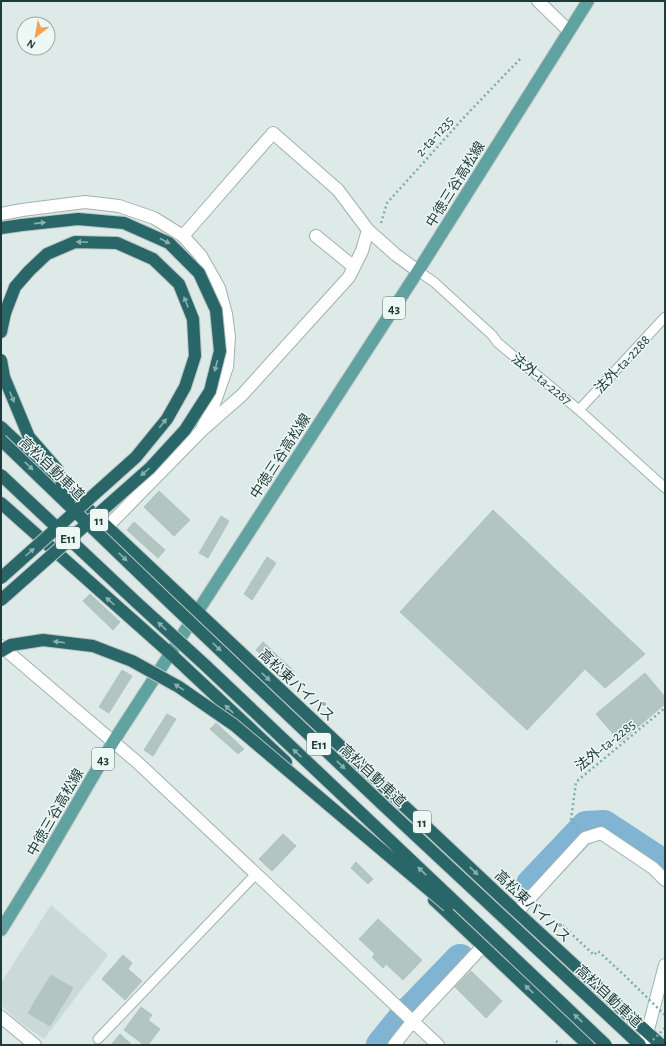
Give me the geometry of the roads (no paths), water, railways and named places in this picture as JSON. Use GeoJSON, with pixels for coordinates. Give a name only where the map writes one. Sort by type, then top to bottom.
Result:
{"type":"FeatureCollection","features":[{"type":"Feature","properties":{"kind":"highway"},"geometry":{"type":"LineString","coordinates":[[1,228],[78,219],[124,222],[169,243],[199,273],[216,310],[220,351],[210,391],[185,430],[150,468],[1,600]]}},
{"type":"Feature","properties":{"kind":"highway"},"geometry":{"type":"LineString","coordinates":[[1,332],[5,313],[15,287],[47,254],[75,242],[117,243],[153,259],[179,284],[193,319],[195,356],[185,387],[167,419],[136,457],[1,578]]}},
{"type":"Feature","properties":{"kind":"highway"},"geometry":{"type":"LineString","coordinates":[[1,360],[4,377],[29,437],[57,469],[70,505]]}},
{"type":"Feature","properties":{"kind":"highway","name":"高松東バイパス"},"geometry":{"type":"LineString","coordinates":[[1,427],[434,833],[516,912],[661,1045]]}},
{"type":"Feature","properties":{"kind":"highway","name":"高松自動車道"},"geometry":{"type":"LineString","coordinates":[[1,440],[383,805],[640,1045]]}},
{"type":"Feature","properties":{"kind":"highway","name":"E11"},"geometry":{"type":"LineString","coordinates":[[1,475],[205,665],[606,1045]]}},
{"type":"Feature","properties":{"kind":"highway"},"geometry":{"type":"LineString","coordinates":[[1,503],[171,654],[588,1045]]}},
{"type":"Feature","properties":{"kind":"highway"},"geometry":{"type":"LineString","coordinates":[[1,651],[11,645],[43,640],[93,646],[132,661],[179,687],[234,725],[548,990]]}},
{"type":"Feature","properties":{"kind":"main road","name":"中徳三谷高松線"},"geometry":{"type":"LineString","coordinates":[[1,930],[40,867],[113,742],[418,271],[588,1]]}},
{"type":"Feature","properties":{"kind":"street"},"geometry":{"type":"LineString","coordinates":[[538,1],[569,31]]}},
{"type":"Feature","properties":{"kind":"street"},"geometry":{"type":"LineString","coordinates":[[183,236],[273,132],[338,190],[372,234],[396,255],[418,271]]}},
{"type":"Feature","properties":{"kind":"street"},"geometry":{"type":"LineString","coordinates":[[1,214],[85,202],[119,206],[154,218],[183,236],[201,256],[219,288],[226,314],[228,329],[227,367],[214,404],[201,430]]}},
{"type":"Feature","properties":{"kind":"street"},"geometry":{"type":"LineString","coordinates":[[107,527],[201,430],[242,395],[349,277],[372,234]]}},
{"type":"Feature","properties":{"kind":"street"},"geometry":{"type":"LineString","coordinates":[[316,236],[354,267]]}},
{"type":"Feature","properties":{"kind":"street"},"geometry":{"type":"LineString","coordinates":[[1,646],[137,762],[438,1045]]}},
{"type":"Feature","properties":{"kind":"street"},"geometry":{"type":"LineString","coordinates":[[516,912],[585,838],[601,833],[653,868],[665,880]]}},
{"type":"Feature","properties":{"kind":"street"},"geometry":{"type":"LineString","coordinates":[[394,1045],[409,1018],[483,946]]}},
{"type":"Feature","properties":{"kind":"street"},"geometry":{"type":"LineString","coordinates":[[644,1045],[665,965]]}},
{"type":"Feature","properties":{"kind":"street"},"geometry":{"type":"LineString","coordinates":[[1,1017],[35,1045]]}},
{"type":"Feature","properties":{"kind":"lane","name":"法外-ta-2287"},"geometry":{"type":"LineString","coordinates":[[418,271],[434,282],[492,335],[498,343],[580,410],[665,488]]}},
{"type":"Feature","properties":{"kind":"lane","name":"法外-ta-2288"},"geometry":{"type":"LineString","coordinates":[[580,410],[665,317]]}},
{"type":"Feature","properties":{"kind":"lane"},"geometry":{"type":"LineString","coordinates":[[98,1039],[256,874]]}},
{"type":"Feature","properties":{"kind":"waterway"},"geometry":{"type":"LineString","coordinates":[[531,884],[586,826],[604,825],[665,865]]}},
{"type":"Feature","properties":{"kind":"waterway"},"geometry":{"type":"LineString","coordinates":[[381,1045],[402,1019],[460,959]]}}]}
